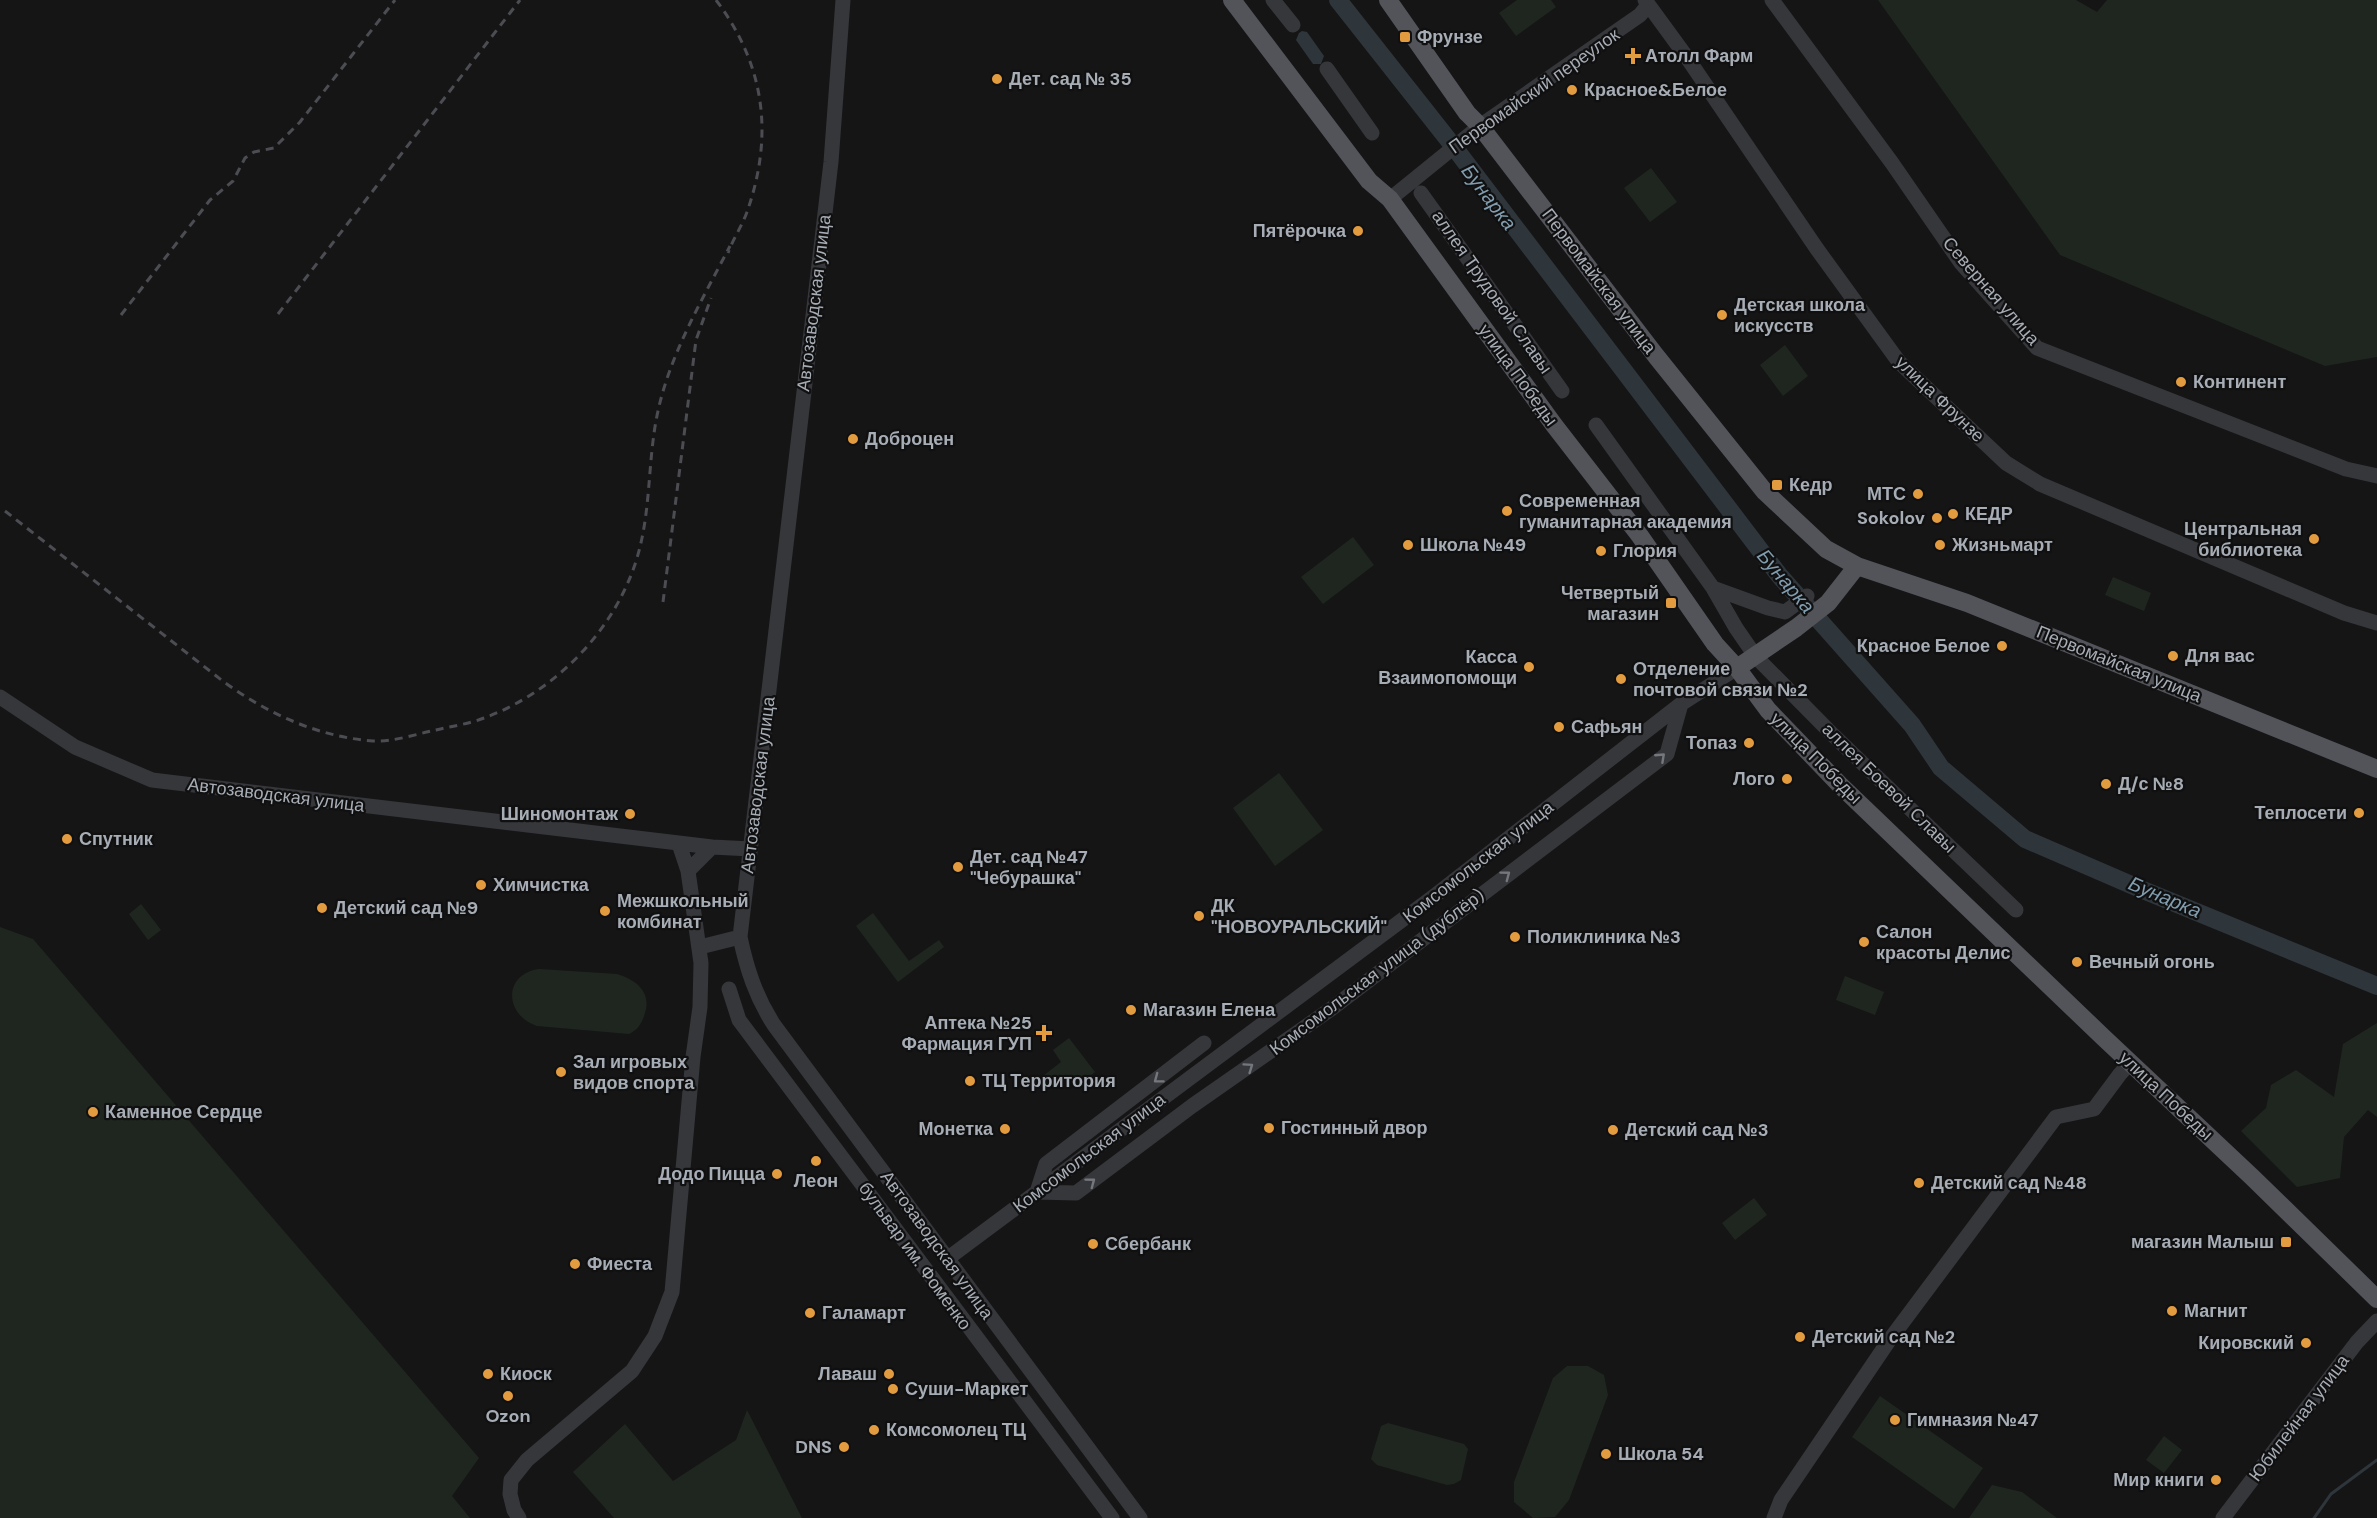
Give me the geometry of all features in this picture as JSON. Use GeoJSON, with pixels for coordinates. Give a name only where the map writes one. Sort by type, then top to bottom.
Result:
{"type":"FeatureCollection","features":[{"type":"Feature","properties":{"kind":"main road","name":"улица Победы"},"geometry":{"type":"LineString","coordinates":[[1232,0],[1369,181],[1390,199],[1554,425],[1640,536],[1715,644],[1737,668],[1768,710],[1840,785],[2377,1299]]}},
{"type":"Feature","properties":{"kind":"main road","name":"Первомайская улица"},"geometry":{"type":"LineString","coordinates":[[1388,0],[1467,113],[1480,126],[1656,356],[1765,492],[1826,549],[1857,566],[1967,603],[2377,769]]}},
{"type":"Feature","properties":{"kind":"main road","name":"Комсомольская улица"},"geometry":{"type":"LineString","coordinates":[[1737,668],[1759,661],[1828,603],[1857,566]]}},
{"type":"Feature","properties":{"kind":"street","name":"Автозаводская улица"},"geometry":{"type":"LineString","coordinates":[[843,0],[831,162],[740,937],[751,980],[759,1000],[774,1025],[1140,1518]]}},
{"type":"Feature","properties":{"kind":"street"},"geometry":{"type":"LineString","coordinates":[[1273,0],[1293,25]]}},
{"type":"Feature","properties":{"kind":"street","name":"Северная улица"},"geometry":{"type":"LineString","coordinates":[[1772,0],[1892,163],[1961,262],[2037,348],[2346,468],[2377,476]]}},
{"type":"Feature","properties":{"kind":"street","name":"Первомайский переулок"},"geometry":{"type":"LineString","coordinates":[[1390,199],[1480,126],[1640,15],[1647,3]]}},
{"type":"Feature","properties":{"kind":"street","name":"улица Фрунзе"},"geometry":{"type":"LineString","coordinates":[[1647,3],[1688,59],[1817,249],[1899,362],[2006,463],[2040,484],[2336,610],[2377,623]]}},
{"type":"Feature","properties":{"kind":"street"},"geometry":{"type":"LineString","coordinates":[[1327,69],[1372,133]]}},
{"type":"Feature","properties":{"kind":"street","name":"аллея Трудовой Славы"},"geometry":{"type":"LineString","coordinates":[[1421,193],[1562,391]]}},
{"type":"Feature","properties":{"kind":"street"},"geometry":{"type":"LineString","coordinates":[[1596,425],[1713,588],[1785,612],[1801,601]]}},
{"type":"Feature","properties":{"kind":"street","name":"аллея Боевой Славы"},"geometry":{"type":"LineString","coordinates":[[1713,588],[1736,628],[1759,661],[2016,910]]}},
{"type":"Feature","properties":{"kind":"street","name":"Комсомольская улица"},"geometry":{"type":"LineString","coordinates":[[947,1259],[1434,897],[1681,704],[1737,668]]}},
{"type":"Feature","properties":{"kind":"street","name":"Автозаводская улица"},"geometry":{"type":"LineString","coordinates":[[0,697],[75,747],[152,780],[679,844],[751,849]]}},
{"type":"Feature","properties":{"kind":"street","name":"Комсомольская улица (дублёр)"},"geometry":{"type":"LineString","coordinates":[[1036,1192],[1076,1193],[1192,1107],[1331,1009],[1667,754],[1681,704]]}},
{"type":"Feature","properties":{"kind":"street"},"geometry":{"type":"LineString","coordinates":[[519,1518],[514,1510],[510,1494],[511,1480],[527,1460],[632,1371],[655,1336],[672,1293],[693,1057],[700,1007],[700,947],[688,872],[679,844]]}},
{"type":"Feature","properties":{"kind":"street"},"geometry":{"type":"LineString","coordinates":[[688,872],[712,847]]}},
{"type":"Feature","properties":{"kind":"street"},"geometry":{"type":"LineString","coordinates":[[700,947],[740,937]]}},
{"type":"Feature","properties":{"kind":"street","name":"бульвар им. Фоменко"},"geometry":{"type":"LineString","coordinates":[[729,988],[740,1020],[1112,1518]]}},
{"type":"Feature","properties":{"kind":"street"},"geometry":{"type":"LineString","coordinates":[[1036,1192],[1046,1164],[1204,1042]]}},
{"type":"Feature","properties":{"kind":"street"},"geometry":{"type":"LineString","coordinates":[[1774,1518],[1781,1500],[1888,1342],[2056,1117],[2094,1109],[2130,1063]]}},
{"type":"Feature","properties":{"kind":"street","name":"Юбилейная улица"},"geometry":{"type":"LineString","coordinates":[[2223,1518],[2350,1351],[2377,1321]]}},
{"type":"Feature","properties":{"kind":"shaded area"},"geometry":{"type":"Polygon","coordinates":[[[1517,0],[1551,0],[1556,7],[1516,36],[1499,13],[1517,0]]]}},
{"type":"Feature","properties":{"kind":"shaded area"},"geometry":{"type":"Polygon","coordinates":[[[1878,0],[2076,0],[2097,12],[2107,0],[2377,0],[2377,357],[2325,366],[2060,255],[1878,0]]]}},
{"type":"Feature","properties":{"kind":"shaded area"},"geometry":{"type":"Polygon","coordinates":[[[1302,31],[1307,32],[1324,56],[1321,64],[1313,64],[1296,40],[1302,31]]]}},
{"type":"Feature","properties":{"kind":"shaded area"},"geometry":{"type":"Polygon","coordinates":[[[1651,168],[1677,202],[1650,222],[1624,188],[1651,168]]]}},
{"type":"Feature","properties":{"kind":"shaded area"},"geometry":{"type":"Polygon","coordinates":[[[1785,345],[1808,376],[1783,396],[1760,365],[1785,345]]]}},
{"type":"Feature","properties":{"kind":"shaded area"},"geometry":{"type":"Polygon","coordinates":[[[1353,537],[1374,565],[1323,604],[1301,577],[1353,537]]]}},
{"type":"Feature","properties":{"kind":"shaded area"},"geometry":{"type":"Polygon","coordinates":[[[2113,577],[2151,593],[2144,611],[2105,595],[2113,577]]]}},
{"type":"Feature","properties":{"kind":"shaded area"},"geometry":{"type":"Polygon","coordinates":[[[1279,773],[1323,830],[1275,866],[1233,808],[1279,773]]]}},
{"type":"Feature","properties":{"kind":"shaded area"},"geometry":{"type":"Polygon","coordinates":[[[141,904],[161,930],[148,940],[129,914],[141,904]]]}},
{"type":"Feature","properties":{"kind":"shaded area"},"geometry":{"type":"Polygon","coordinates":[[[873,913],[909,961],[939,940],[944,947],[898,982],[856,926],[873,913]]]}},
{"type":"Feature","properties":{"kind":"shaded area"},"geometry":{"type":"Polygon","coordinates":[[[0,927],[33,939],[479,1458],[452,1496],[470,1518],[0,1518],[0,927]]]}},
{"type":"Feature","properties":{"kind":"shaded area"},"geometry":{"type":"Polygon","coordinates":[[[539,969],[617,974],[631,980],[645,994],[646,1008],[642,1022],[629,1034],[537,1026],[526,1021],[518,1013],[514,1004],[512,995],[514,986],[527,972],[539,969]]]}},
{"type":"Feature","properties":{"kind":"shaded area"},"geometry":{"type":"Polygon","coordinates":[[[1845,976],[1884,992],[1875,1015],[1836,1000],[1845,976]]]}},
{"type":"Feature","properties":{"kind":"shaded area"},"geometry":{"type":"Polygon","coordinates":[[[2377,1023],[2377,1117],[2368,1110],[2344,1137],[2340,1178],[2297,1187],[2241,1131],[2266,1108],[2271,1085],[2296,1070],[2334,1097],[2343,1044],[2377,1023]]]}},
{"type":"Feature","properties":{"kind":"shaded area"},"geometry":{"type":"Polygon","coordinates":[[[1069,1038],[1095,1072],[1079,1084],[1071,1075],[1053,1089],[1043,1076],[1061,1062],[1053,1050],[1069,1038]]]}},
{"type":"Feature","properties":{"kind":"shaded area"},"geometry":{"type":"Polygon","coordinates":[[[1754,1198],[1767,1215],[1735,1240],[1722,1223],[1754,1198]]]}},
{"type":"Feature","properties":{"kind":"shaded area"},"geometry":{"type":"Polygon","coordinates":[[[1567,1366],[1588,1366],[1604,1375],[1608,1395],[1569,1500],[1555,1517],[1533,1518],[1514,1502],[1514,1482],[1553,1378],[1567,1366]]]}},
{"type":"Feature","properties":{"kind":"shaded area"},"geometry":{"type":"Polygon","coordinates":[[[1880,1396],[1983,1468],[1954,1509],[1852,1437],[1880,1396]]]}},
{"type":"Feature","properties":{"kind":"shaded area"},"geometry":{"type":"Polygon","coordinates":[[[747,1410],[802,1518],[614,1518],[573,1472],[625,1424],[673,1481],[736,1440],[747,1410]]]}},
{"type":"Feature","properties":{"kind":"shaded area"},"geometry":{"type":"Polygon","coordinates":[[[1388,1423],[1464,1444],[1468,1449],[1461,1480],[1447,1485],[1377,1465],[1371,1459],[1381,1426],[1388,1423]]]}},
{"type":"Feature","properties":{"kind":"shaded area"},"geometry":{"type":"Polygon","coordinates":[[[2164,1436],[2182,1450],[2164,1473],[2146,1460],[2164,1436]]]}},
{"type":"Feature","properties":{"kind":"shaded area"},"geometry":{"type":"Polygon","coordinates":[[[1992,1485],[2022,1492],[2057,1518],[1969,1518],[1992,1485]]]}},
{"type":"Feature","properties":{"kind":"waterway","name":"Бунарка"},"geometry":{"type":"LineString","coordinates":[[1338,0],[1454,147],[1779,575],[1912,725],[1941,768],[2025,839],[2377,986]]}},
{"type":"Feature","properties":{"kind":"waterway","name":"Бунарка"},"geometry":{"type":"LineString","coordinates":[[2314,1518],[2331,1494],[2377,1460]]}},
{"type":"Feature","properties":{"kind":"railway"},"geometry":{"type":"LineString","coordinates":[[121,315],[210,200],[233,181],[245,158],[254,152],[274,148],[300,122],[395,0]]}},
{"type":"Feature","properties":{"kind":"railway"},"geometry":{"type":"LineString","coordinates":[[278,314],[520,0]]}},
{"type":"Feature","properties":{"kind":"railway"},"geometry":{"type":"LineString","coordinates":[[716,0],[733,25],[754,75],[760,102],[762,128],[755,183],[745,217],[728,253]]}},
{"type":"Feature","properties":{"kind":"railway"},"geometry":{"type":"LineString","coordinates":[[5,511],[224,682],[276,714],[333,735],[373,741],[405,737],[484,718],[512,706],[564,670],[586,648],[605,623],[621,596],[634,568],[642,538],[656,421],[668,375],[686,331],[730,246]]}},
{"type":"Feature","properties":{"kind":"railway"},"geometry":{"type":"LineString","coordinates":[[663,602],[696,340],[711,298]]}},
{"type":"Feature","properties":{"kind":"place","name":"Фрунзе"},"geometry":{"type":"Point","coordinates":[1405,37]}},
{"type":"Feature","properties":{"kind":"place","name":"Атолл Фарм"},"geometry":{"type":"Point","coordinates":[1633,56]}},
{"type":"Feature","properties":{"kind":"place","name":"Дет. сад № 35"},"geometry":{"type":"Point","coordinates":[997,79]}},
{"type":"Feature","properties":{"kind":"place","name":"Красное&Белое"},"geometry":{"type":"Point","coordinates":[1572,90]}},
{"type":"Feature","properties":{"kind":"place","name":"Пятёрочка"},"geometry":{"type":"Point","coordinates":[1358,231]}},
{"type":"Feature","properties":{"kind":"place","name":"Детская школа искусств"},"geometry":{"type":"Point","coordinates":[1722,315]}},
{"type":"Feature","properties":{"kind":"place","name":"Континент"},"geometry":{"type":"Point","coordinates":[2181,382]}},
{"type":"Feature","properties":{"kind":"place","name":"Доброцен"},"geometry":{"type":"Point","coordinates":[853,439]}},
{"type":"Feature","properties":{"kind":"place","name":"Кедр"},"geometry":{"type":"Point","coordinates":[1777,485]}},
{"type":"Feature","properties":{"kind":"place","name":"МТС"},"geometry":{"type":"Point","coordinates":[1918,494]}},
{"type":"Feature","properties":{"kind":"place","name":"Современная гуманитарная академия"},"geometry":{"type":"Point","coordinates":[1507,511]}},
{"type":"Feature","properties":{"kind":"place","name":"КЕДР"},"geometry":{"type":"Point","coordinates":[1953,514]}},
{"type":"Feature","properties":{"kind":"place","name":"Sokolov"},"geometry":{"type":"Point","coordinates":[1937,518]}},
{"type":"Feature","properties":{"kind":"place","name":"Центральная библиотека"},"geometry":{"type":"Point","coordinates":[2314,539]}},
{"type":"Feature","properties":{"kind":"place","name":"Школа №49"},"geometry":{"type":"Point","coordinates":[1408,545]}},
{"type":"Feature","properties":{"kind":"place","name":"Жизньмарт"},"geometry":{"type":"Point","coordinates":[1940,545]}},
{"type":"Feature","properties":{"kind":"place","name":"Глория"},"geometry":{"type":"Point","coordinates":[1601,551]}},
{"type":"Feature","properties":{"kind":"place","name":"Четвертый магазин"},"geometry":{"type":"Point","coordinates":[1671,603]}},
{"type":"Feature","properties":{"kind":"place","name":"Красное Белое"},"geometry":{"type":"Point","coordinates":[2002,646]}},
{"type":"Feature","properties":{"kind":"place","name":"Для вас"},"geometry":{"type":"Point","coordinates":[2173,656]}},
{"type":"Feature","properties":{"kind":"place","name":"Касса Взаимопомощи"},"geometry":{"type":"Point","coordinates":[1529,667]}},
{"type":"Feature","properties":{"kind":"place","name":"Отделение почтовой связи №2"},"geometry":{"type":"Point","coordinates":[1621,679]}},
{"type":"Feature","properties":{"kind":"place","name":"Сафьян"},"geometry":{"type":"Point","coordinates":[1559,727]}},
{"type":"Feature","properties":{"kind":"place","name":"Топаз"},"geometry":{"type":"Point","coordinates":[1749,743]}},
{"type":"Feature","properties":{"kind":"place","name":"Лого"},"geometry":{"type":"Point","coordinates":[1787,779]}},
{"type":"Feature","properties":{"kind":"place","name":"Д/с №8"},"geometry":{"type":"Point","coordinates":[2106,784]}},
{"type":"Feature","properties":{"kind":"place","name":"Теплосети"},"geometry":{"type":"Point","coordinates":[2359,813]}},
{"type":"Feature","properties":{"kind":"place","name":"Шиномонтаж"},"geometry":{"type":"Point","coordinates":[630,814]}},
{"type":"Feature","properties":{"kind":"place","name":"Спутник"},"geometry":{"type":"Point","coordinates":[67,839]}},
{"type":"Feature","properties":{"kind":"place","name":"Дет. сад №47 \"Чебурашка\""},"geometry":{"type":"Point","coordinates":[958,867]}},
{"type":"Feature","properties":{"kind":"place","name":"Химчистка"},"geometry":{"type":"Point","coordinates":[481,885]}},
{"type":"Feature","properties":{"kind":"place","name":"Детский сад №9"},"geometry":{"type":"Point","coordinates":[322,908]}},
{"type":"Feature","properties":{"kind":"place","name":"Межшкольный комбинат"},"geometry":{"type":"Point","coordinates":[605,911]}},
{"type":"Feature","properties":{"kind":"place","name":"ДК \"НОВОУРАЛЬСКИЙ\""},"geometry":{"type":"Point","coordinates":[1199,916]}},
{"type":"Feature","properties":{"kind":"place","name":"Поликлиника №3"},"geometry":{"type":"Point","coordinates":[1515,937]}},
{"type":"Feature","properties":{"kind":"place","name":"Салон красоты Делис"},"geometry":{"type":"Point","coordinates":[1864,942]}},
{"type":"Feature","properties":{"kind":"place","name":"Вечный огонь"},"geometry":{"type":"Point","coordinates":[2077,962]}},
{"type":"Feature","properties":{"kind":"place","name":"Магазин Елена"},"geometry":{"type":"Point","coordinates":[1131,1010]}},
{"type":"Feature","properties":{"kind":"place","name":"Аптека №25 Фармация ГУП"},"geometry":{"type":"Point","coordinates":[1044,1033]}},
{"type":"Feature","properties":{"kind":"place","name":"Зал игровых видов спорта"},"geometry":{"type":"Point","coordinates":[561,1072]}},
{"type":"Feature","properties":{"kind":"place","name":"ТЦ Территория"},"geometry":{"type":"Point","coordinates":[970,1081]}},
{"type":"Feature","properties":{"kind":"place","name":"Каменное Сердце"},"geometry":{"type":"Point","coordinates":[93,1112]}},
{"type":"Feature","properties":{"kind":"place","name":"Гостинный двор"},"geometry":{"type":"Point","coordinates":[1269,1128]}},
{"type":"Feature","properties":{"kind":"place","name":"Монетка"},"geometry":{"type":"Point","coordinates":[1005,1129]}},
{"type":"Feature","properties":{"kind":"place","name":"Детский сад №3"},"geometry":{"type":"Point","coordinates":[1613,1130]}},
{"type":"Feature","properties":{"kind":"place","name":"Леон"},"geometry":{"type":"Point","coordinates":[816,1161]}},
{"type":"Feature","properties":{"kind":"place","name":"Додо Пицца"},"geometry":{"type":"Point","coordinates":[777,1174]}},
{"type":"Feature","properties":{"kind":"place","name":"Детский сад №48"},"geometry":{"type":"Point","coordinates":[1919,1183]}},
{"type":"Feature","properties":{"kind":"place","name":"магазин Малыш"},"geometry":{"type":"Point","coordinates":[2286,1242]}},
{"type":"Feature","properties":{"kind":"place","name":"Сбербанк"},"geometry":{"type":"Point","coordinates":[1093,1244]}},
{"type":"Feature","properties":{"kind":"place","name":"Фиеста"},"geometry":{"type":"Point","coordinates":[575,1264]}},
{"type":"Feature","properties":{"kind":"place","name":"Магнит"},"geometry":{"type":"Point","coordinates":[2172,1311]}},
{"type":"Feature","properties":{"kind":"place","name":"Галамарт"},"geometry":{"type":"Point","coordinates":[810,1313]}},
{"type":"Feature","properties":{"kind":"place","name":"Детский сад №2"},"geometry":{"type":"Point","coordinates":[1800,1337]}},
{"type":"Feature","properties":{"kind":"place","name":"Кировский"},"geometry":{"type":"Point","coordinates":[2306,1343]}},
{"type":"Feature","properties":{"kind":"place","name":"Киоск"},"geometry":{"type":"Point","coordinates":[488,1374]}},
{"type":"Feature","properties":{"kind":"place","name":"Лаваш"},"geometry":{"type":"Point","coordinates":[889,1374]}},
{"type":"Feature","properties":{"kind":"place","name":"Суши-Маркет"},"geometry":{"type":"Point","coordinates":[893,1389]}},
{"type":"Feature","properties":{"kind":"place","name":"Ozon"},"geometry":{"type":"Point","coordinates":[508,1396]}},
{"type":"Feature","properties":{"kind":"place","name":"Гимназия №47"},"geometry":{"type":"Point","coordinates":[1895,1420]}},
{"type":"Feature","properties":{"kind":"place","name":"Комсомолец ТЦ"},"geometry":{"type":"Point","coordinates":[874,1430]}},
{"type":"Feature","properties":{"kind":"place","name":"DNS"},"geometry":{"type":"Point","coordinates":[844,1447]}},
{"type":"Feature","properties":{"kind":"place","name":"Школа 54"},"geometry":{"type":"Point","coordinates":[1606,1454]}},
{"type":"Feature","properties":{"kind":"place","name":"Мир книги"},"geometry":{"type":"Point","coordinates":[2216,1480]}}]}
